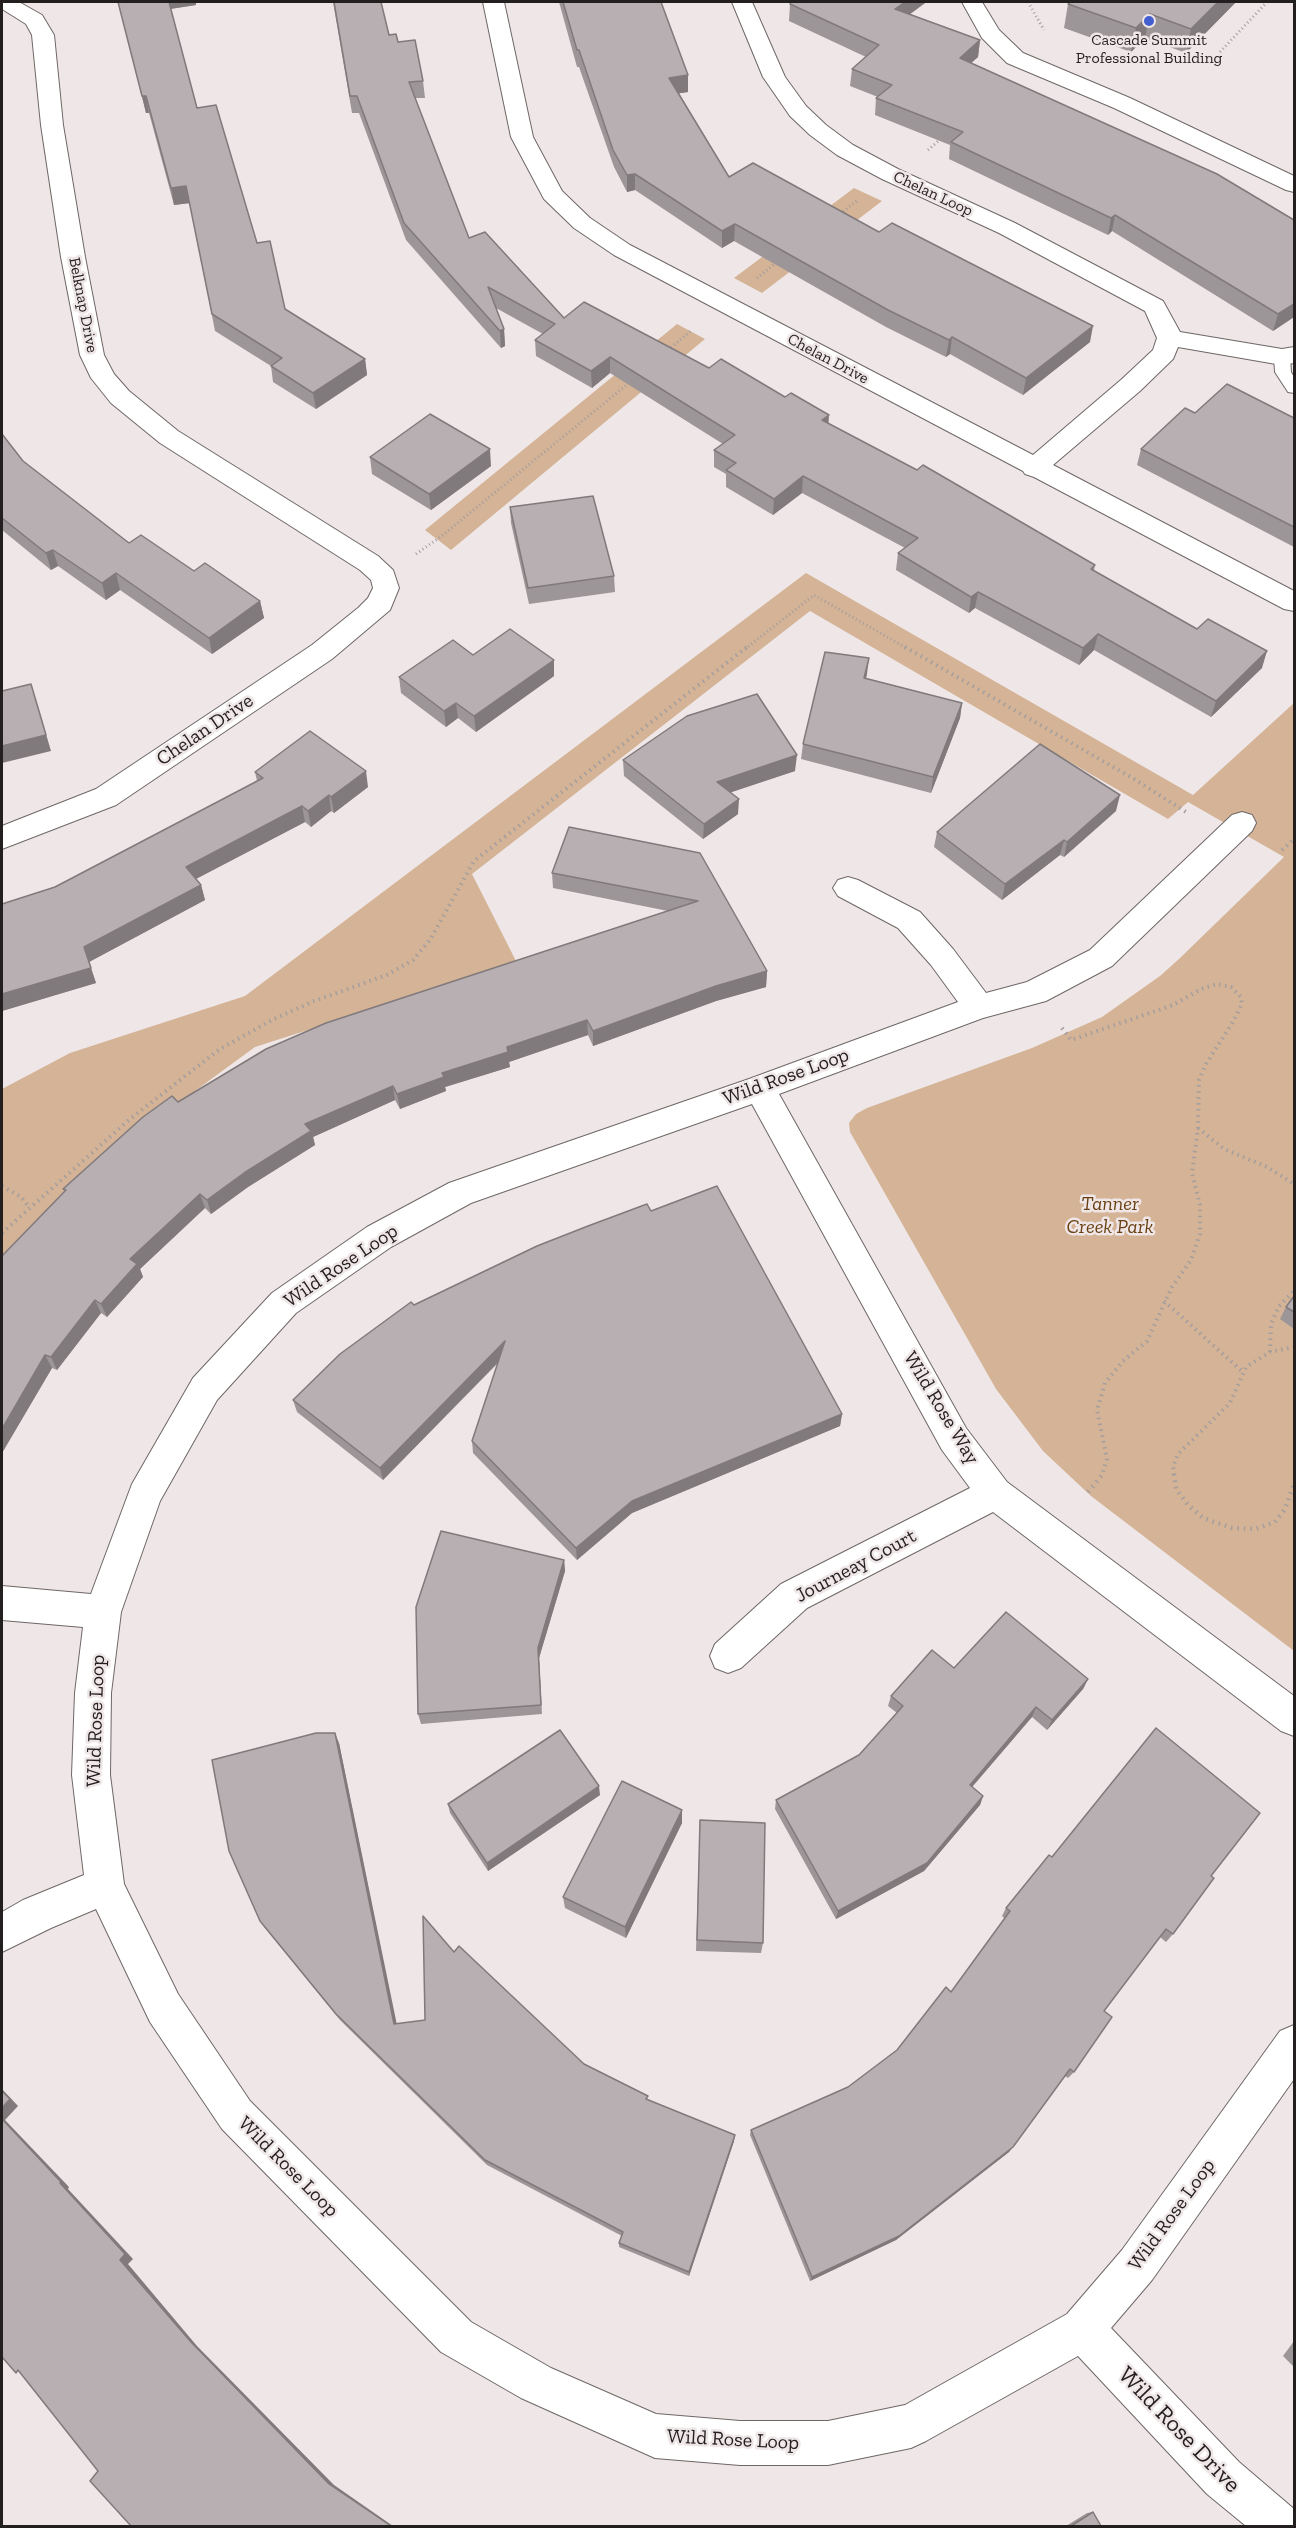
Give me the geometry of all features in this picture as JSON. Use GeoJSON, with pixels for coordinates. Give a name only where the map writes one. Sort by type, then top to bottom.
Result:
{"type":"FeatureCollection","features":[{"type":"Feature","properties":{"kind":"street","name":"Belknap Drive"},"geometry":{"type":"LineString","coordinates":[[5,2],[34,20],[43,35],[52,125],[73,257],[92,355],[104,378],[120,397],[169,436],[369,563],[385,583]]}},
{"type":"Feature","properties":{"kind":"street","name":"Chelan Drive"},"geometry":{"type":"LineString","coordinates":[[493,2],[522,137],[552,194],[582,223],[622,250],[1034,468],[1294,602]]}},
{"type":"Feature","properties":{"kind":"street","name":"Chelan Loop"},"geometry":{"type":"LineString","coordinates":[[742,2],[774,78],[798,111],[818,130],[845,150],[890,174],[1007,228],[1154,306],[1169,338]]}},
{"type":"Feature","properties":{"kind":"street"},"geometry":{"type":"LineString","coordinates":[[972,2],[990,33],[1015,58],[1122,103],[1294,185]]}},
{"type":"Feature","properties":{"kind":"street"},"geometry":{"type":"LineString","coordinates":[[1034,468],[1131,385],[1164,353],[1169,338],[1288,356]]}},
{"type":"Feature","properties":{"kind":"street","name":"Chelan Drive"},"geometry":{"type":"LineString","coordinates":[[2,838],[106,797],[322,652],[380,603],[385,583]]}},
{"type":"Feature","properties":{"kind":"street","name":"Wild Rose Loop"},"geometry":{"type":"LineString","coordinates":[[1242,823],[1101,958],[1035,992],[979,1007],[760,1088],[460,1193],[379,1237],[284,1303],[205,1389],[144,1495],[103,1612],[93,1693],[91,1774],[105,1886],[131,1944],[164,2008],[236,2115],[456,2337],[550,2390],[655,2436],[740,2443],[828,2443],[911,2426],[1082,2329],[1137,2265],[1294,2045]]}},
{"type":"Feature","properties":{"kind":"street"},"geometry":{"type":"LineString","coordinates":[[848,888],[909,920],[942,957],[979,1007]]}},
{"type":"Feature","properties":{"kind":"street","name":"Wild Rose Way"},"geometry":{"type":"LineString","coordinates":[[760,1088],[954,1439],[995,1493],[1294,1718]]}},
{"type":"Feature","properties":{"kind":"street","name":"Journeay Court"},"geometry":{"type":"LineString","coordinates":[[728,1656],[794,1596],[995,1493]]}},
{"type":"Feature","properties":{"kind":"street"},"geometry":{"type":"LineString","coordinates":[[2,1603],[103,1612]]}},
{"type":"Feature","properties":{"kind":"street"},"geometry":{"type":"LineString","coordinates":[[2,1933],[37,1914],[105,1886]]}},
{"type":"Feature","properties":{"kind":"street","name":"Wild Rose Drive"},"geometry":{"type":"LineString","coordinates":[[1082,2329],[1223,2478],[1280,2526]]}},
{"type":"Feature","properties":{"kind":"lane"},"geometry":{"type":"LineString","coordinates":[[1288,356],[1283,372],[1294,388]]}},
{"type":"Feature","properties":{"kind":"path"},"geometry":{"type":"LineString","coordinates":[[1220,52],[1267,2]]}},
{"type":"Feature","properties":{"kind":"path"},"geometry":{"type":"LineString","coordinates":[[932,147],[948,132]]}},
{"type":"Feature","properties":{"kind":"path"},"geometry":{"type":"LineString","coordinates":[[834,218],[861,197]]}},
{"type":"Feature","properties":{"kind":"path"},"geometry":{"type":"LineString","coordinates":[[751,283],[778,262]]}},
{"type":"Feature","properties":{"kind":"path"},"geometry":{"type":"LineString","coordinates":[[664,354],[701,323]]}},
{"type":"Feature","properties":{"kind":"path"},"geometry":{"type":"LineString","coordinates":[[385,583],[636,376]]}},
{"type":"Feature","properties":{"kind":"path"},"geometry":{"type":"LineString","coordinates":[[2,1233],[130,1119],[219,1049],[272,1020],[314,1001],[387,975],[413,960],[430,940],[448,910],[464,876],[480,855],[814,595],[1186,812]]}},
{"type":"Feature","properties":{"kind":"path"},"geometry":{"type":"LineString","coordinates":[[1282,850],[1294,839]]}},
{"type":"Feature","properties":{"kind":"path"},"geometry":{"type":"LineString","coordinates":[[1062,1028],[1071,1040],[1173,1005],[1202,989],[1217,984],[1231,987],[1241,997],[1242,1004],[1199,1080],[1198,1128],[1192,1173],[1200,1205],[1200,1234],[1191,1260],[1164,1301],[1158,1321],[1147,1341],[1123,1361],[1105,1383],[1097,1410],[1107,1459],[1102,1476],[1088,1492]]}},
{"type":"Feature","properties":{"kind":"path"},"geometry":{"type":"LineString","coordinates":[[1198,1128],[1224,1149],[1267,1167],[1294,1184]]}},
{"type":"Feature","properties":{"kind":"path"},"geometry":{"type":"LineString","coordinates":[[2,1186],[21,1197],[29,1207]]}},
{"type":"Feature","properties":{"kind":"path"},"geometry":{"type":"LineString","coordinates":[[1270,1352],[1271,1324],[1279,1306],[1294,1291]]}},
{"type":"Feature","properties":{"kind":"path"},"geometry":{"type":"LineString","coordinates":[[1164,1301],[1244,1373]]}},
{"type":"Feature","properties":{"kind":"path"},"geometry":{"type":"LineString","coordinates":[[1294,1347],[1270,1352],[1256,1358],[1246,1367],[1230,1403],[1178,1454],[1173,1466],[1176,1489],[1188,1505],[1203,1518],[1232,1528],[1256,1529],[1275,1522],[1285,1509],[1294,1484]]}},
{"type":"Feature","properties":{"kind":"green space"},"geometry":{"type":"Polygon","coordinates":[[[854,188],[882,201],[762,293],[734,278],[854,188]]]}},
{"type":"Feature","properties":{"kind":"green space"},"geometry":{"type":"Polygon","coordinates":[[[677,324],[705,339],[451,550],[425,530],[677,324]]]}},
{"type":"Feature","properties":{"kind":"green space","name":"Tanner Creek Park"},"geometry":{"type":"Polygon","coordinates":[[[806,573],[1193,795],[1294,703],[1294,1651],[1091,1496],[1043,1451],[996,1389],[850,1132],[849,1123],[856,1114],[867,1108],[1032,1048],[1102,1017],[1160,976],[1284,857],[1188,802],[1168,819],[810,611],[472,874],[517,963],[255,1047],[184,1099],[2,1258],[2,1089],[70,1053],[245,996],[806,573]]]}},
{"type":"Feature","properties":{"kind":"building"},"geometry":{"type":"Polygon","coordinates":[[[118,2],[169,2],[197,108],[216,105],[257,243],[270,241],[285,309],[365,359],[313,393],[271,366],[282,358],[212,314],[186,186],[171,188],[146,96],[142,96],[118,2]]]}},
{"type":"Feature","properties":{"kind":"building"},"geometry":{"type":"Polygon","coordinates":[[[334,2],[381,2],[389,35],[396,34],[398,42],[415,40],[423,81],[409,82],[469,238],[485,232],[564,318],[584,302],[709,368],[721,359],[785,397],[791,393],[829,415],[822,420],[917,470],[923,465],[1095,565],[1091,569],[1197,629],[1208,619],[1267,651],[1216,701],[1098,634],[1083,648],[978,592],[971,597],[898,553],[918,538],[803,476],[774,499],[726,470],[736,463],[714,450],[735,435],[610,357],[591,371],[535,340],[555,324],[488,287],[504,329],[500,331],[404,223],[357,96],[350,96],[334,2]]]}},
{"type":"Feature","properties":{"kind":"building"},"geometry":{"type":"Polygon","coordinates":[[[563,2],[661,2],[688,75],[669,78],[729,177],[753,163],[879,232],[892,223],[1093,326],[1026,378],[952,337],[949,340],[888,310],[735,224],[722,231],[635,174],[627,175],[613,150],[579,50],[577,50],[563,2]]]}},
{"type":"Feature","properties":{"kind":"building"},"geometry":{"type":"Polygon","coordinates":[[[791,2],[905,2],[895,9],[980,40],[960,58],[1217,174],[1294,220],[1294,304],[1278,314],[1115,215],[1111,218],[951,142],[963,132],[876,98],[892,85],[852,69],[879,45],[790,4],[791,2]]]}},
{"type":"Feature","properties":{"kind":"building"},"geometry":{"type":"Polygon","coordinates":[[[1071,2],[1218,2],[1191,29],[1150,14],[1136,28],[1068,4],[1071,2]]]}},
{"type":"Feature","properties":{"kind":"building"},"geometry":{"type":"Polygon","coordinates":[[[1227,384],[1294,418],[1294,527],[1141,449],[1185,408],[1195,413],[1227,384]]]}},
{"type":"Feature","properties":{"kind":"building"},"geometry":{"type":"Polygon","coordinates":[[[430,414],[490,449],[429,494],[370,457],[430,414]]]}},
{"type":"Feature","properties":{"kind":"building"},"geometry":{"type":"Polygon","coordinates":[[[2,434],[23,461],[129,543],[141,535],[194,571],[205,563],[260,601],[209,638],[116,573],[102,583],[53,550],[46,553],[2,518],[2,434]]]}},
{"type":"Feature","properties":{"kind":"building"},"geometry":{"type":"Polygon","coordinates":[[[593,496],[614,576],[528,588],[510,507],[593,496]]]}},
{"type":"Feature","properties":{"kind":"building"},"geometry":{"type":"Polygon","coordinates":[[[510,629],[554,660],[474,716],[456,703],[444,711],[399,677],[453,640],[473,655],[510,629]]]}},
{"type":"Feature","properties":{"kind":"building"},"geometry":{"type":"Polygon","coordinates":[[[825,652],[869,658],[864,678],[962,703],[933,777],[803,744],[825,652]]]}},
{"type":"Feature","properties":{"kind":"building"},"geometry":{"type":"Polygon","coordinates":[[[31,684],[46,735],[2,746],[2,691],[31,684]]]}},
{"type":"Feature","properties":{"kind":"building"},"geometry":{"type":"Polygon","coordinates":[[[757,694],[797,755],[717,782],[739,799],[704,824],[623,760],[687,716],[757,694]]]}},
{"type":"Feature","properties":{"kind":"building"},"geometry":{"type":"Polygon","coordinates":[[[310,731],[366,771],[308,811],[302,806],[186,867],[201,885],[84,947],[91,968],[2,994],[2,904],[55,887],[263,778],[255,772],[310,731]]]}},
{"type":"Feature","properties":{"kind":"building"},"geometry":{"type":"Polygon","coordinates":[[[1040,744],[1120,795],[1067,842],[1064,840],[1005,884],[937,832],[1040,744]]]}},
{"type":"Feature","properties":{"kind":"building"},"geometry":{"type":"Polygon","coordinates":[[[569,827],[700,853],[767,971],[716,986],[593,1031],[587,1020],[507,1047],[508,1052],[442,1073],[444,1077],[397,1094],[393,1086],[305,1124],[311,1131],[244,1173],[207,1200],[200,1194],[130,1259],[137,1264],[101,1304],[95,1300],[51,1357],[45,1355],[2,1429],[2,1256],[66,1190],[63,1189],[143,1117],[172,1096],[178,1102],[266,1049],[326,1023],[698,901],[552,873],[569,827]]]}},
{"type":"Feature","properties":{"kind":"building"},"geometry":{"type":"Polygon","coordinates":[[[717,1186],[842,1414],[632,1501],[576,1548],[472,1441],[505,1341],[380,1468],[293,1400],[340,1354],[411,1302],[414,1305],[537,1246],[588,1226],[647,1204],[651,1211],[717,1186]]]}},
{"type":"Feature","properties":{"kind":"building"},"geometry":{"type":"Polygon","coordinates":[[[1294,1296],[1294,1312],[1286,1307],[1294,1296]]]}},
{"type":"Feature","properties":{"kind":"building"},"geometry":{"type":"Polygon","coordinates":[[[441,1531],[564,1560],[538,1648],[541,1705],[418,1714],[416,1607],[441,1531]]]}},
{"type":"Feature","properties":{"kind":"building"},"geometry":{"type":"Polygon","coordinates":[[[1006,1612],[1088,1679],[1052,1720],[1036,1707],[970,1785],[983,1796],[927,1863],[838,1911],[776,1800],[859,1755],[903,1706],[891,1696],[932,1650],[954,1668],[1006,1612]]]}},
{"type":"Feature","properties":{"kind":"building"},"geometry":{"type":"Polygon","coordinates":[[[1156,1728],[1260,1813],[1211,1876],[1214,1878],[1173,1934],[1166,1929],[1104,2011],[1112,2017],[1074,2072],[1070,2069],[1013,2147],[899,2236],[812,2277],[751,2130],[848,2087],[897,2050],[946,1987],[951,1992],[1010,1911],[1006,1908],[1049,1855],[1052,1857],[1156,1728]]]}},
{"type":"Feature","properties":{"kind":"building"},"geometry":{"type":"Polygon","coordinates":[[[560,1730],[599,1786],[487,1863],[448,1804],[560,1730]]]}},
{"type":"Feature","properties":{"kind":"building"},"geometry":{"type":"Polygon","coordinates":[[[316,1733],[335,1733],[394,2024],[425,2020],[423,1916],[454,1952],[459,1946],[584,2064],[648,2096],[646,2099],[735,2135],[689,2272],[619,2243],[623,2232],[485,2160],[336,2014],[260,1921],[229,1851],[212,1760],[316,1733]]]}},
{"type":"Feature","properties":{"kind":"building"},"geometry":{"type":"Polygon","coordinates":[[[622,1781],[682,1810],[625,1927],[563,1897],[622,1781]]]}},
{"type":"Feature","properties":{"kind":"building"},"geometry":{"type":"Polygon","coordinates":[[[700,1820],[765,1823],[763,1943],[697,1940],[700,1820]]]}},
{"type":"Feature","properties":{"kind":"building"},"geometry":{"type":"Polygon","coordinates":[[[2,2091],[10,2099],[2,2108],[2,2091]]]}},
{"type":"Feature","properties":{"kind":"building"},"geometry":{"type":"Polygon","coordinates":[[[2,2119],[125,2254],[120,2260],[191,2342],[329,2484],[391,2526],[131,2526],[90,2481],[98,2471],[18,2370],[16,2373],[2,2357],[2,2119]]]}},
{"type":"Feature","properties":{"kind":"building"},"geometry":{"type":"Polygon","coordinates":[[[1093,2512],[1101,2526],[1071,2526],[1093,2512]]]}},
{"type":"Feature","properties":{"kind":"place","name":"Cascade Summit Professional Building"},"geometry":{"type":"Point","coordinates":[1149,21]}}]}
